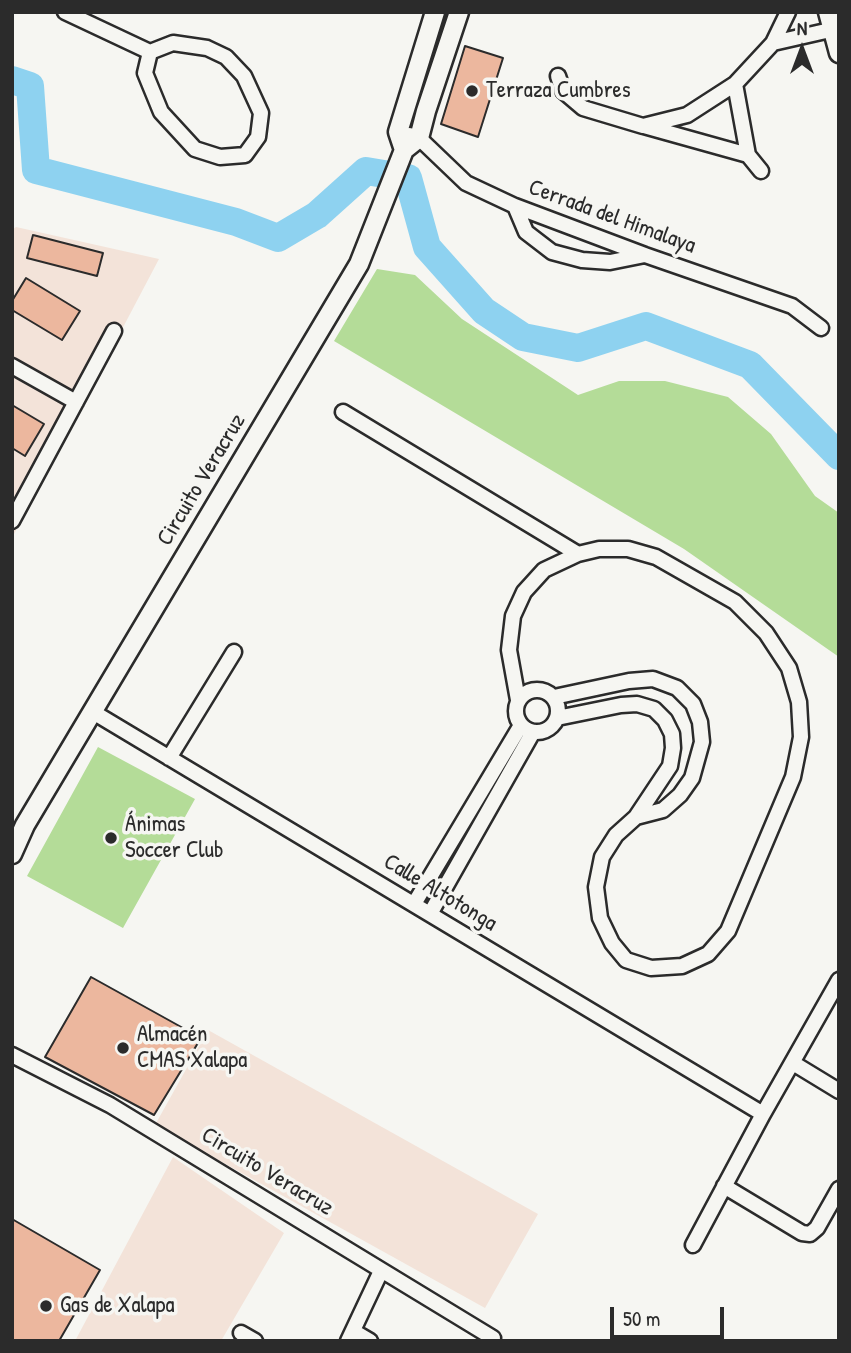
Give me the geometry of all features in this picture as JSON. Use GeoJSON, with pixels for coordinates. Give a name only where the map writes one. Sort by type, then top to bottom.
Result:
{"type":"FeatureCollection","features":[{"type":"Feature","properties":{"kind":"street"},"geometry":{"type":"LineString","coordinates":[[65,12],[150,52],[173,43],[207,48],[226,57],[244,76],[261,113],[258,137],[245,155],[220,157],[195,149],[169,121],[161,112],[145,72],[150,52]]}},
{"type":"Feature","properties":{"kind":"street"},"geometry":{"type":"LineString","coordinates":[[402,156],[398,132],[435,12]]}},
{"type":"Feature","properties":{"kind":"street"},"geometry":{"type":"LineString","coordinates":[[419,138],[459,12]]}},
{"type":"Feature","properties":{"kind":"street"},"geometry":{"type":"LineString","coordinates":[[643,126],[687,115],[735,84],[773,43],[788,12]]}},
{"type":"Feature","properties":{"kind":"street"},"geometry":{"type":"LineString","coordinates":[[773,43],[833,23],[839,53]]}},
{"type":"Feature","properties":{"kind":"street"},"geometry":{"type":"LineString","coordinates":[[558,76],[563,91],[583,108],[748,155]]}},
{"type":"Feature","properties":{"kind":"street"},"geometry":{"type":"LineString","coordinates":[[735,84],[748,155],[761,171]]}},
{"type":"Feature","properties":{"kind":"street","name":"Cerrada del Himalaya"},"geometry":{"type":"LineString","coordinates":[[398,132],[419,138],[466,183],[515,206],[792,306],[821,328]]}},
{"type":"Feature","properties":{"kind":"street","name":"Circuito Veracruz"},"geometry":{"type":"LineString","coordinates":[[12,854],[17,825],[93,712],[359,264],[402,156],[419,138]]}},
{"type":"Feature","properties":{"kind":"street"},"geometry":{"type":"LineString","coordinates":[[515,206],[526,232],[552,252],[582,260],[611,262],[645,255]]}},
{"type":"Feature","properties":{"kind":"street"},"geometry":{"type":"LineString","coordinates":[[12,521],[18,497],[76,402],[114,331]]}},
{"type":"Feature","properties":{"kind":"street"},"geometry":{"type":"LineString","coordinates":[[12,366],[76,402]]}},
{"type":"Feature","properties":{"kind":"street"},"geometry":{"type":"LineString","coordinates":[[343,412],[578,554]]}},
{"type":"Feature","properties":{"kind":"street"},"geometry":{"type":"LineString","coordinates":[[527,728],[516,713],[518,700],[509,650],[513,616],[524,592],[544,570],[578,554],[599,549],[628,549],[656,557],[735,602],[766,633],[789,668],[800,702],[801,737],[793,777],[729,931],[708,954],[682,966],[651,968],[626,960],[612,943],[600,918],[596,887],[602,858],[616,835],[636,817],[670,766],[672,734],[665,720],[654,709],[637,704],[557,718]]}},
{"type":"Feature","properties":{"kind":"street"},"geometry":{"type":"LineString","coordinates":[[169,758],[234,652]]}},
{"type":"Feature","properties":{"kind":"street"},"geometry":{"type":"LineString","coordinates":[[513,672],[531,690],[544,691],[554,697],[629,681],[653,679],[677,688],[693,704],[700,722],[702,742],[692,778],[680,795],[663,810],[636,817]]}},
{"type":"Feature","properties":{"kind":"street"},"geometry":{"type":"LineString","coordinates":[[518,700],[531,690]]}},
{"type":"Feature","properties":{"kind":"street"},"geometry":{"type":"LineString","coordinates":[[527,728],[548,729],[557,718],[554,697]]}},
{"type":"Feature","properties":{"kind":"street","name":"Calle Altotonga"},"geometry":{"type":"LineString","coordinates":[[93,712],[763,1114]]}},
{"type":"Feature","properties":{"kind":"street"},"geometry":{"type":"LineString","coordinates":[[414,905],[477,799],[527,728]]}},
{"type":"Feature","properties":{"kind":"street"},"geometry":{"type":"LineString","coordinates":[[430,914],[490,808],[527,728]]}},
{"type":"Feature","properties":{"kind":"street"},"geometry":{"type":"LineString","coordinates":[[477,799],[490,808]]}},
{"type":"Feature","properties":{"kind":"street"},"geometry":{"type":"LineString","coordinates":[[442,858],[457,866]]}},
{"type":"Feature","properties":{"kind":"street"},"geometry":{"type":"LineString","coordinates":[[693,1245],[839,980]]}},
{"type":"Feature","properties":{"kind":"street","name":"Circuito Veracruz"},"geometry":{"type":"LineString","coordinates":[[12,1055],[110,1105],[493,1338]]}},
{"type":"Feature","properties":{"kind":"street"},"geometry":{"type":"LineString","coordinates":[[793,1063],[839,1091]]}},
{"type":"Feature","properties":{"kind":"street"},"geometry":{"type":"LineString","coordinates":[[724,1186],[802,1233],[810,1234],[817,1228],[839,1189]]}},
{"type":"Feature","properties":{"kind":"street"},"geometry":{"type":"LineString","coordinates":[[370,1341],[350,1336],[382,1271]]}},
{"type":"Feature","properties":{"kind":"street"},"geometry":{"type":"LineString","coordinates":[[241,1333],[255,1341]]}},
{"type":"Feature","properties":{"kind":"shaded area"},"geometry":{"type":"Polygon","coordinates":[[[16,227],[159,259],[12,538],[12,230],[16,227]]]}},
{"type":"Feature","properties":{"kind":"shaded area"},"geometry":{"type":"Polygon","coordinates":[[[208,1030],[538,1214],[485,1308],[155,1125],[208,1030]]]}},
{"type":"Feature","properties":{"kind":"shaded area"},"geometry":{"type":"Polygon","coordinates":[[[173,1157],[284,1233],[221,1341],[75,1341],[173,1157]]]}},
{"type":"Feature","properties":{"kind":"green space"},"geometry":{"type":"Polygon","coordinates":[[[377,269],[415,275],[462,319],[578,395],[619,381],[665,381],[728,397],[771,434],[815,496],[839,513],[839,657],[684,549],[334,341],[377,269]]]}},
{"type":"Feature","properties":{"kind":"green space","name":"Ánimas Soccer Club"},"geometry":{"type":"Polygon","coordinates":[[[98,747],[195,799],[123,928],[27,876],[98,747]]]}},
{"type":"Feature","properties":{"kind":"building","name":"Terraza Cumbres"},"geometry":{"type":"Polygon","coordinates":[[[465,46],[503,58],[478,137],[441,124],[465,46]]]}},
{"type":"Feature","properties":{"kind":"building"},"geometry":{"type":"Polygon","coordinates":[[[33,235],[103,253],[97,276],[27,258],[33,235]]]}},
{"type":"Feature","properties":{"kind":"building"},"geometry":{"type":"Polygon","coordinates":[[[26,278],[80,311],[62,340],[12,310],[12,301],[26,278]]]}},
{"type":"Feature","properties":{"kind":"building"},"geometry":{"type":"Polygon","coordinates":[[[12,405],[44,424],[25,456],[12,448],[12,405]]]}},
{"type":"Feature","properties":{"kind":"building","name":"Almacén CMAS Xalapa"},"geometry":{"type":"Polygon","coordinates":[[[91,977],[201,1038],[154,1115],[45,1057],[91,977]]]}},
{"type":"Feature","properties":{"kind":"building","name":"Gas de Xalapa"},"geometry":{"type":"Polygon","coordinates":[[[12,1219],[100,1270],[59,1341],[12,1341],[12,1219]]]}},
{"type":"Feature","properties":{"kind":"waterway"},"geometry":{"type":"LineString","coordinates":[[12,80],[30,86],[36,170],[236,222],[278,238],[317,215],[366,171],[408,178],[427,247],[484,311],[523,337],[578,348],[646,326],[750,365],[839,456]]}},
{"type":"Feature","properties":{"kind":"place","name":"Terraza Cumbres"},"geometry":{"type":"Point","coordinates":[472,91]}},
{"type":"Feature","properties":{"kind":"place","name":"Ánimas Soccer Club"},"geometry":{"type":"Point","coordinates":[111,838]}},
{"type":"Feature","properties":{"kind":"place","name":"Almacén CMAS Xalapa"},"geometry":{"type":"Point","coordinates":[123,1048]}},
{"type":"Feature","properties":{"kind":"place","name":"Gas de Xalapa"},"geometry":{"type":"Point","coordinates":[46,1306]}}]}
